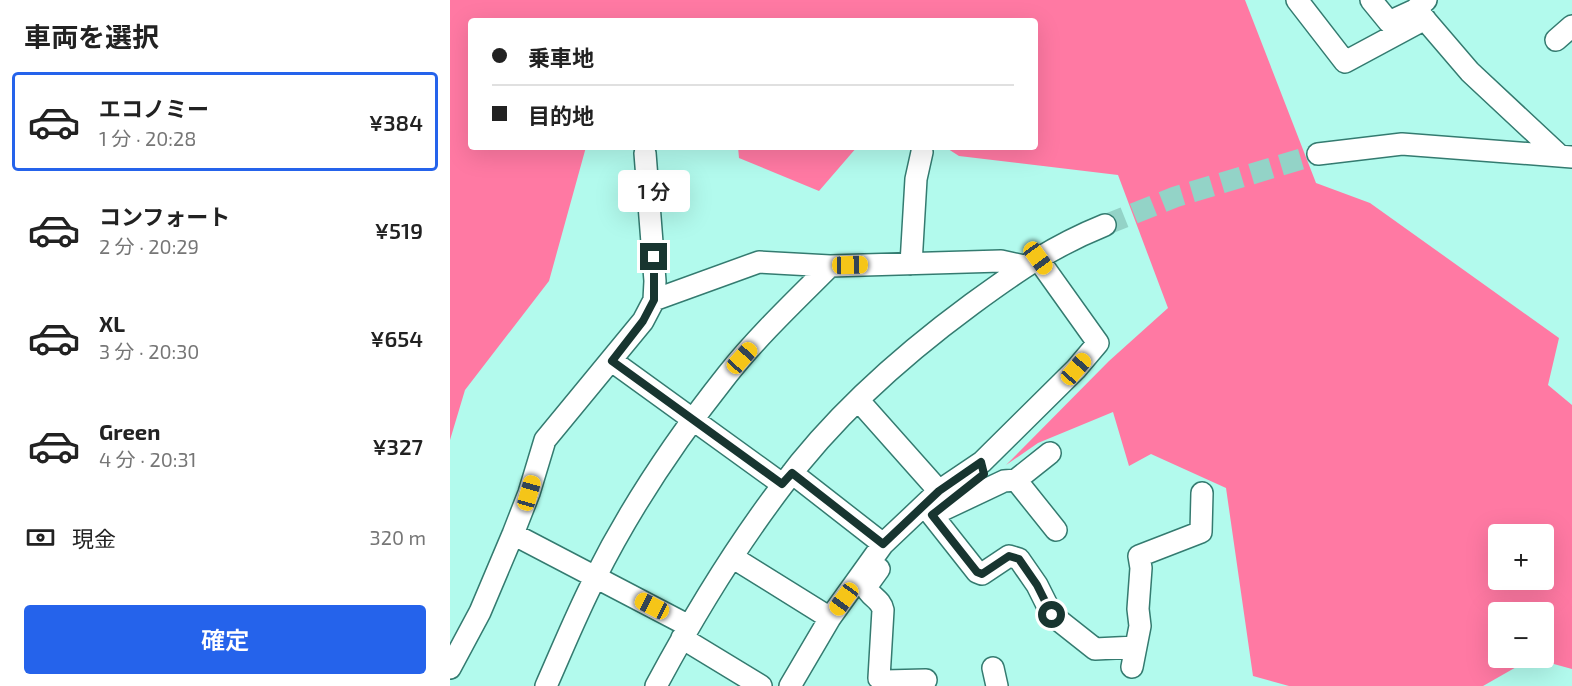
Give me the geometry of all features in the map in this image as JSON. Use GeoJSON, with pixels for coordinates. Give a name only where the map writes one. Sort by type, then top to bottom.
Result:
{"type":"FeatureCollection","features":[{"type":"Feature","properties":{"kind":"street"},"geometry":{"type":"LineString","coordinates":[[1297,0],[1345,62],[1422,9]]}},
{"type":"Feature","properties":{"kind":"street"},"geometry":{"type":"LineString","coordinates":[[1371,0],[1389,22],[1422,9]]}},
{"type":"Feature","properties":{"kind":"street"},"geometry":{"type":"LineString","coordinates":[[1422,9],[1470,72],[1566,156]]}},
{"type":"Feature","properties":{"kind":"street"},"geometry":{"type":"LineString","coordinates":[[1556,40],[1572,26]]}},
{"type":"Feature","properties":{"kind":"street"},"geometry":{"type":"LineString","coordinates":[[1318,154],[1402,144],[1566,156]]}},
{"type":"Feature","properties":{"kind":"street"},"geometry":{"type":"LineString","coordinates":[[911,264],[916,179],[922,152]]}},
{"type":"Feature","properties":{"kind":"street"},"geometry":{"type":"LineString","coordinates":[[450,668],[480,612],[513,534],[529,493],[545,440],[612,361],[643,321],[654,300],[655,281],[645,153]]}},
{"type":"Feature","properties":{"kind":"street"},"geometry":{"type":"LineString","coordinates":[[656,686],[685,632],[732,557],[787,479],[823,437],[894,365],[954,317],[1031,262],[1070,240],[1105,225]]}},
{"type":"Feature","properties":{"kind":"street"},"geometry":{"type":"LineString","coordinates":[[654,300],[759,262],[830,266],[1031,262],[1098,343],[1076,369],[981,462],[939,491],[883,544],[830,618],[790,686]]}},
{"type":"Feature","properties":{"kind":"street"},"geometry":{"type":"LineString","coordinates":[[546,686],[595,578],[632,512],[672,449],[728,374],[830,266]]}},
{"type":"Feature","properties":{"kind":"street"},"geometry":{"type":"LineString","coordinates":[[612,361],[693,420],[787,479],[883,544]]}},
{"type":"Feature","properties":{"kind":"street"},"geometry":{"type":"LineString","coordinates":[[859,401],[939,491]]}},
{"type":"Feature","properties":{"kind":"street"},"geometry":{"type":"LineString","coordinates":[[932,515],[1004,481],[1016,480],[1050,453]]}},
{"type":"Feature","properties":{"kind":"street"},"geometry":{"type":"LineString","coordinates":[[926,680],[885,681],[879,678],[883,610],[882,604],[868,592],[866,587],[901,541],[984,474],[981,462]]}},
{"type":"Feature","properties":{"kind":"street"},"geometry":{"type":"LineString","coordinates":[[1016,480],[1056,530]]}},
{"type":"Feature","properties":{"kind":"street"},"geometry":{"type":"LineString","coordinates":[[932,515],[977,572],[982,574],[1009,556],[1019,559],[1037,585],[1052,615],[1095,649],[1134,657],[1140,626],[1138,609],[1141,568],[1138,556],[1201,532],[1202,493]]}},
{"type":"Feature","properties":{"kind":"street"},"geometry":{"type":"LineString","coordinates":[[513,534],[595,578],[685,632],[761,686]]}},
{"type":"Feature","properties":{"kind":"street"},"geometry":{"type":"LineString","coordinates":[[732,557],[830,618]]}},
{"type":"Feature","properties":{"kind":"shaded area"},"geometry":{"type":"Polygon","coordinates":[[[450,0],[1245,0],[1316,183],[1370,203],[1559,338],[1548,385],[1572,405],[1572,669],[1554,664],[1554,602],[1488,602],[1488,668],[1514,668],[1483,686],[1289,686],[1253,676],[1226,488],[1151,454],[1129,466],[1113,412],[1038,443],[1006,465],[1109,361],[1168,308],[1118,175],[959,156],[950,150],[1038,150],[1038,18],[468,18],[468,150],[585,150],[549,281],[465,390],[450,440],[450,0]]]}},
{"type":"Feature","properties":{"kind":"shaded area"},"geometry":{"type":"Polygon","coordinates":[[[738,150],[854,150],[819,191],[739,158],[738,150]]]}},
{"type":"Feature","properties":{"kind":"tunnel"},"geometry":{"type":"LineString","coordinates":[[1105,225],[1175,197],[1318,154]]}},
{"type":"Feature","properties":{"kind":"route"},"geometry":{"type":"LineString","coordinates":[[654,257],[654,300],[643,321],[612,361],[782,484],[792,473],[883,544],[939,491],[981,462],[984,474],[932,515],[977,572],[982,574],[1009,556],[1019,559],[1037,585],[1052,615]]}}]}
